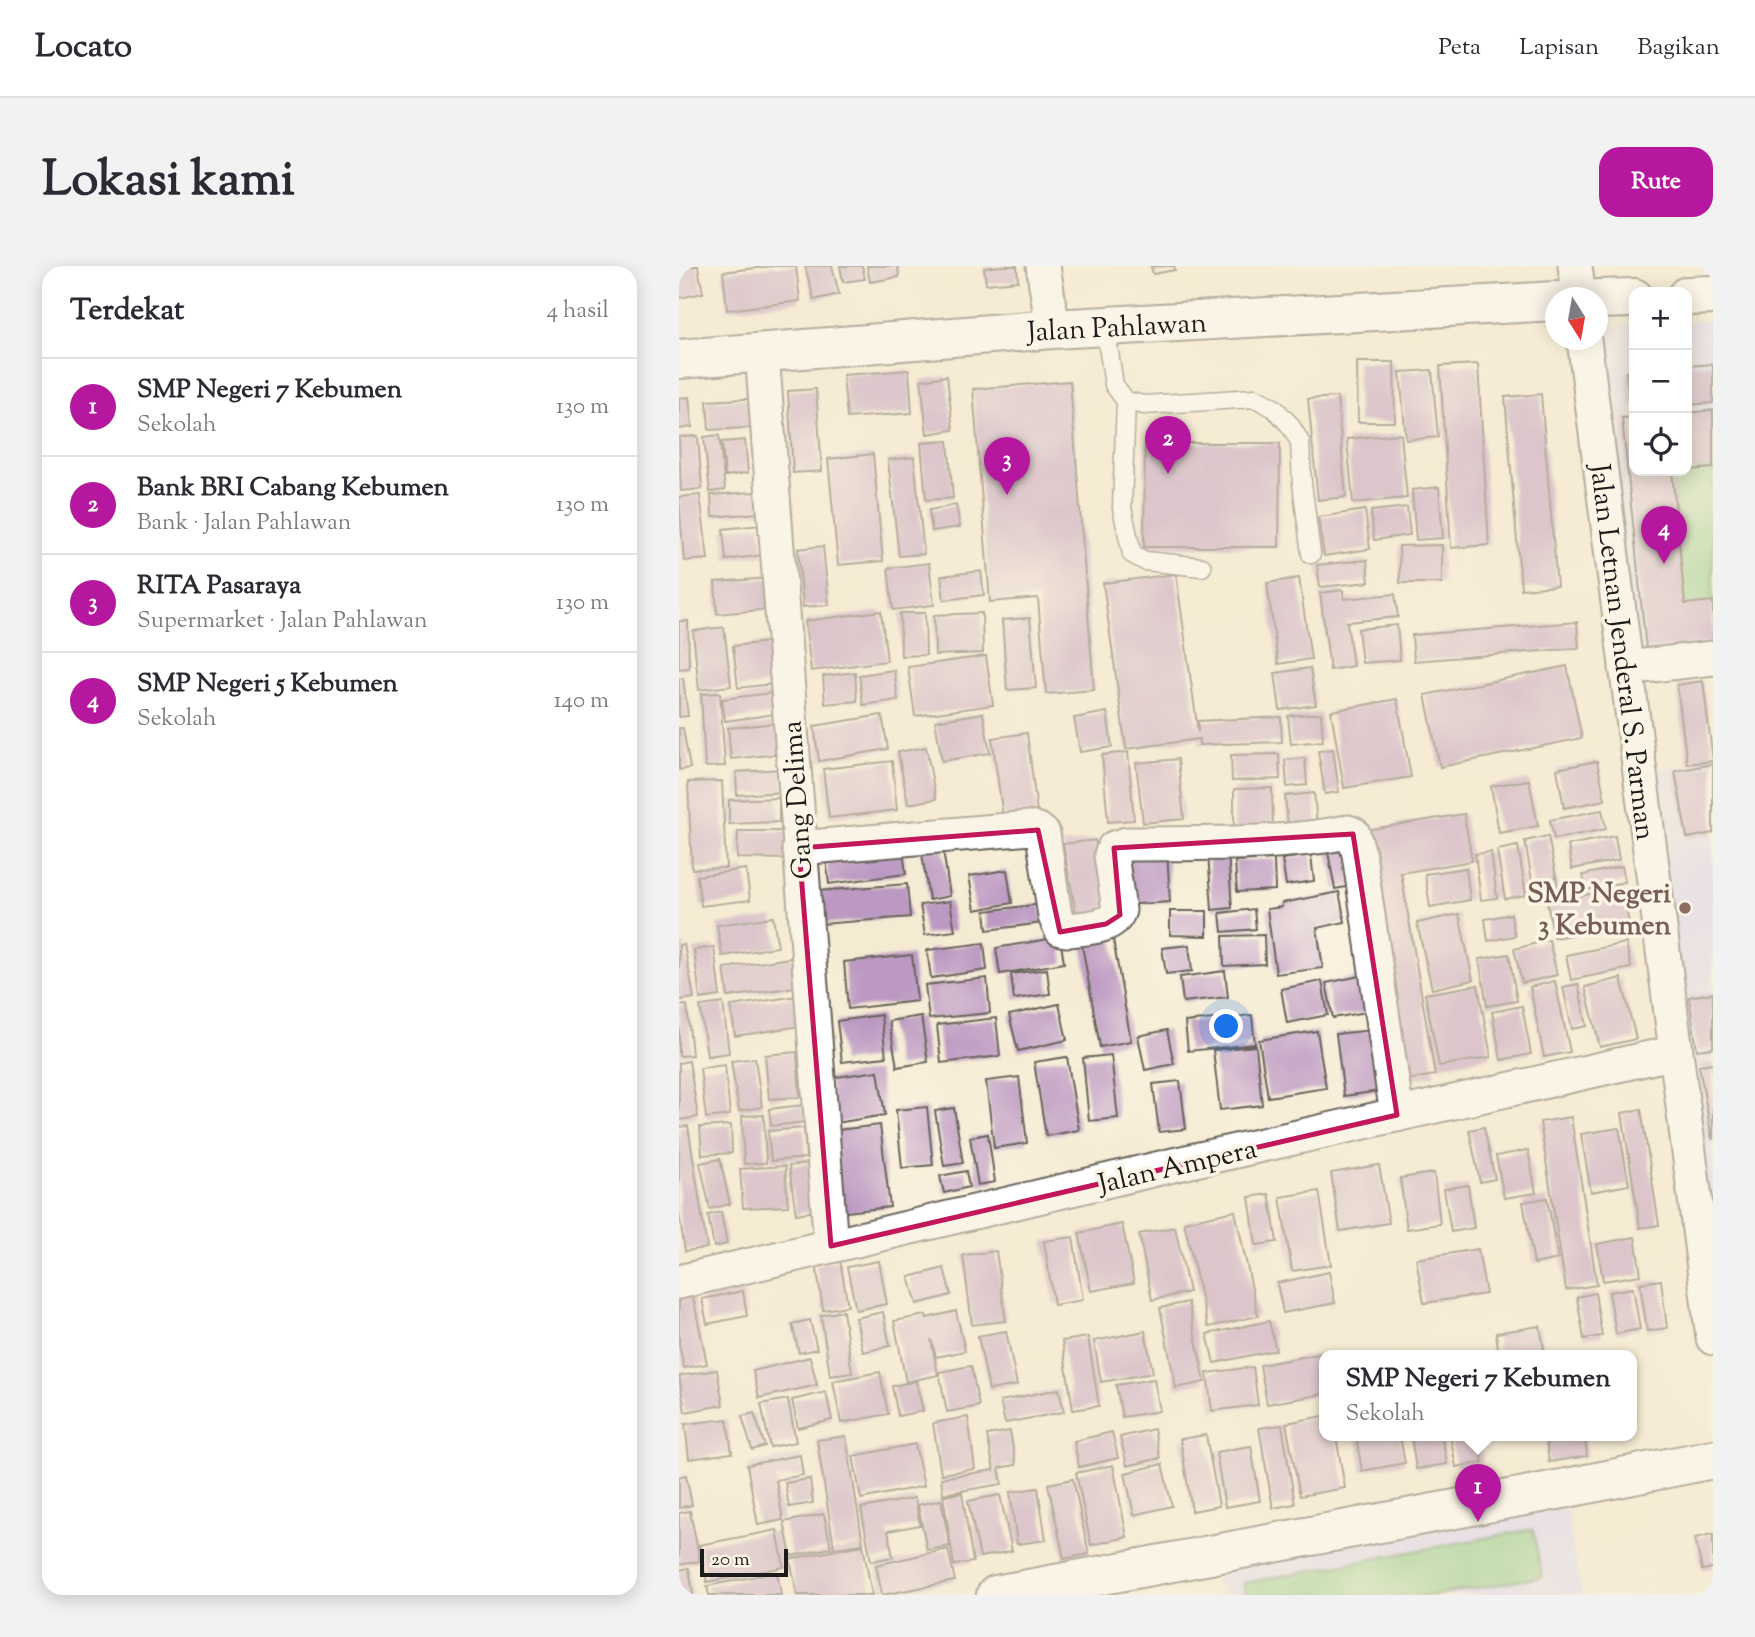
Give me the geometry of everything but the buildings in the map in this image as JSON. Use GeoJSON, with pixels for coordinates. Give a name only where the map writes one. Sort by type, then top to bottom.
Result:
{"type":"FeatureCollection","features":[{"type":"Feature","properties":{"kind":"main road"},"geometry":{"type":"LineString","coordinates":[[1692,296],[1713,295]]}},
{"type":"Feature","properties":{"kind":"main road"},"geometry":{"type":"LineString","coordinates":[[1608,299],[1629,298]]}},
{"type":"Feature","properties":{"kind":"main road","name":"Jalan Pahlawan"},"geometry":{"type":"LineString","coordinates":[[679,359],[1053,329],[1545,302]]}},
{"type":"Feature","properties":{"kind":"main road"},"geometry":{"type":"LineString","coordinates":[[996,1595],[1058,1589],[1713,1459]]}},
{"type":"Feature","properties":{"kind":"street"},"geometry":{"type":"LineString","coordinates":[[1043,266],[1053,329]]}},
{"type":"Feature","properties":{"kind":"street"},"geometry":{"type":"LineString","coordinates":[[1575,266],[1578,287]]}},
{"type":"Feature","properties":{"kind":"street","name":"Jalan Letnan Jenderal S. Parman"},"geometry":{"type":"LineString","coordinates":[[1585,350],[1713,1338]]}},
{"type":"Feature","properties":{"kind":"street","name":"Gang Delima"},"geometry":{"type":"LineString","coordinates":[[762,353],[831,1246]]}},
{"type":"Feature","properties":{"kind":"street"},"geometry":{"type":"LineString","coordinates":[[1626,668],[1713,659]]}},
{"type":"Feature","properties":{"kind":"street"},"geometry":{"type":"LineString","coordinates":[[799,848],[1030,828],[1038,830],[1043,834],[1055,916],[1061,929],[1067,930],[1106,924],[1117,917],[1119,910],[1111,855],[1114,848],[1127,844],[1235,843],[1289,840],[1348,832],[1353,834],[1359,854],[1397,1115]]}},
{"type":"Feature","properties":{"kind":"street","name":"Jalan Ampera"},"geometry":{"type":"LineString","coordinates":[[679,1282],[1676,1052]]}},
{"type":"Feature","properties":{"kind":"lane"},"geometry":{"type":"LineString","coordinates":[[1105,326],[1114,385],[1126,401],[1122,508],[1132,554],[1145,561],[1202,566]]}},
{"type":"Feature","properties":{"kind":"lane"},"geometry":{"type":"LineString","coordinates":[[1126,401],[1144,405],[1255,398],[1274,408],[1290,425],[1300,442],[1311,554]]}},
{"type":"Feature","properties":{"kind":"highlighted area"},"geometry":{"type":"Polygon","coordinates":[[[1038,830],[1060,932],[1106,924],[1120,915],[1114,848],[1353,834],[1397,1115],[831,1246],[799,848],[1038,830]]]}},
{"type":"Feature","properties":{"kind":"shaded area"},"geometry":{"type":"Polygon","coordinates":[[[1713,320],[1713,658],[1626,668],[1600,350],[1608,350],[1608,326],[1629,325],[1629,476],[1692,476],[1692,322],[1713,320]]]}},
{"type":"Feature","properties":{"kind":"shaded area","name":"SMP Negeri 3 Kebumen"},"geometry":{"type":"Polygon","coordinates":[[[1713,762],[1713,1338],[1640,771],[1713,762]]]}},
{"type":"Feature","properties":{"kind":"shaded area"},"geometry":{"type":"Polygon","coordinates":[[[1562,1489],[1582,1595],[1220,1595],[1213,1554],[1562,1489]]]}},
{"type":"Feature","properties":{"kind":"green space"},"geometry":{"type":"Polygon","coordinates":[[[1713,468],[1713,601],[1685,605],[1672,476],[1692,476],[1692,470],[1713,468]]]}},
{"type":"Feature","properties":{"kind":"green space"},"geometry":{"type":"Polygon","coordinates":[[[1533,1529],[1542,1577],[1436,1595],[1246,1595],[1243,1583],[1533,1529]]]}},
{"type":"Feature","properties":{"kind":"place","name":"Bank BRI Cabang Kebumen"},"geometry":{"type":"Point","coordinates":[1168,474]}},
{"type":"Feature","properties":{"kind":"place","name":"RITA Pasaraya"},"geometry":{"type":"Point","coordinates":[1007,495]}},
{"type":"Feature","properties":{"kind":"place","name":"SMP Negeri 5 Kebumen"},"geometry":{"type":"Point","coordinates":[1664,564]}},
{"type":"Feature","properties":{"kind":"place","name":"SMP Negeri 3 Kebumen"},"geometry":{"type":"Point","coordinates":[1685,908]}},
{"type":"Feature","properties":{"kind":"place","name":"SMP Negeri 7 Kebumen"},"geometry":{"type":"Point","coordinates":[1478,1522]}}]}
